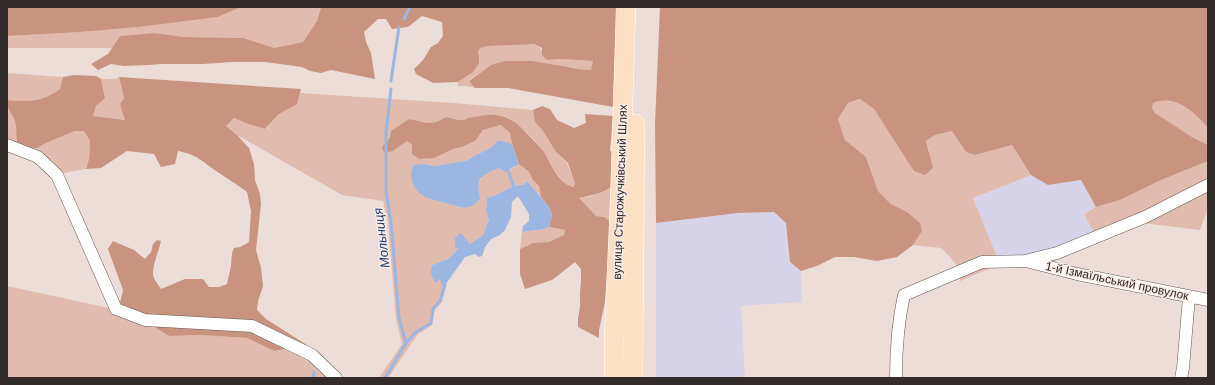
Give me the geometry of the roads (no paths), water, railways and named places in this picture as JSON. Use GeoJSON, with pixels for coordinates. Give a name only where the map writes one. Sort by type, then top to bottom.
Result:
{"type":"FeatureCollection","features":[{"type":"Feature","properties":{"kind":"main road","name":"вулиця Старожучківський Шлях"},"geometry":{"type":"LineString","coordinates":[[626,7],[633,378]]}},
{"type":"Feature","properties":{"kind":"main road","name":"вулиця Старожучківський Шлях"},"geometry":{"type":"LineString","coordinates":[[614,378],[614,338],[629,123],[640,7]]}},
{"type":"Feature","properties":{"kind":"street"},"geometry":{"type":"LineString","coordinates":[[7,145],[38,157],[57,175],[116,310],[145,320],[252,326],[312,355],[336,378]]}},
{"type":"Feature","properties":{"kind":"street"},"geometry":{"type":"LineString","coordinates":[[896,378],[896,352],[904,294],[982,262],[1025,261],[1057,253],[1145,217],[1208,185]]}},
{"type":"Feature","properties":{"kind":"street","name":"1-й Ізмаїльський провулок"},"geometry":{"type":"LineString","coordinates":[[1025,261],[1077,274],[1208,300]]}},
{"type":"Feature","properties":{"kind":"street"},"geometry":{"type":"LineString","coordinates":[[1181,378],[1189,297]]}},
{"type":"Feature","properties":{"kind":"water"},"geometry":{"type":"Polygon","coordinates":[[[498,140],[512,144],[519,164],[505,172],[499,168],[483,176],[480,179],[478,186],[480,199],[472,206],[464,208],[427,198],[418,192],[413,184],[411,174],[413,165],[424,164],[434,166],[465,161],[492,147],[498,140]]]}},
{"type":"Feature","properties":{"kind":"water"},"geometry":{"type":"Polygon","coordinates":[[[527,181],[549,207],[552,215],[549,227],[522,232],[523,226],[529,221],[529,214],[518,196],[512,202],[511,217],[505,230],[500,235],[491,239],[485,247],[482,256],[479,257],[475,254],[465,257],[443,288],[440,279],[436,283],[431,274],[432,265],[448,259],[458,249],[455,247],[455,238],[461,233],[470,244],[483,235],[489,220],[486,211],[487,198],[509,188],[523,185],[527,181]]]}},
{"type":"Feature","properties":{"kind":"waterway","name":"Мольниця"},"geometry":{"type":"LineString","coordinates":[[404,19],[410,7]]}},
{"type":"Feature","properties":{"kind":"waterway","name":"Мольниця"},"geometry":{"type":"LineString","coordinates":[[391,81],[399,27]]}},
{"type":"Feature","properties":{"kind":"waterway","name":"Мольниця"},"geometry":{"type":"LineString","coordinates":[[385,378],[406,343],[399,318],[391,222],[386,192],[386,132],[391,89]]}},
{"type":"Feature","properties":{"kind":"waterway"},"geometry":{"type":"LineString","coordinates":[[507,168],[515,189]]}},
{"type":"Feature","properties":{"kind":"waterway"},"geometry":{"type":"LineString","coordinates":[[406,343],[416,332],[431,323],[433,309],[440,301],[445,285]]}},
{"type":"Feature","properties":{"kind":"waterway"},"geometry":{"type":"LineString","coordinates":[[311,378],[313,377],[314,372]]}}]}
